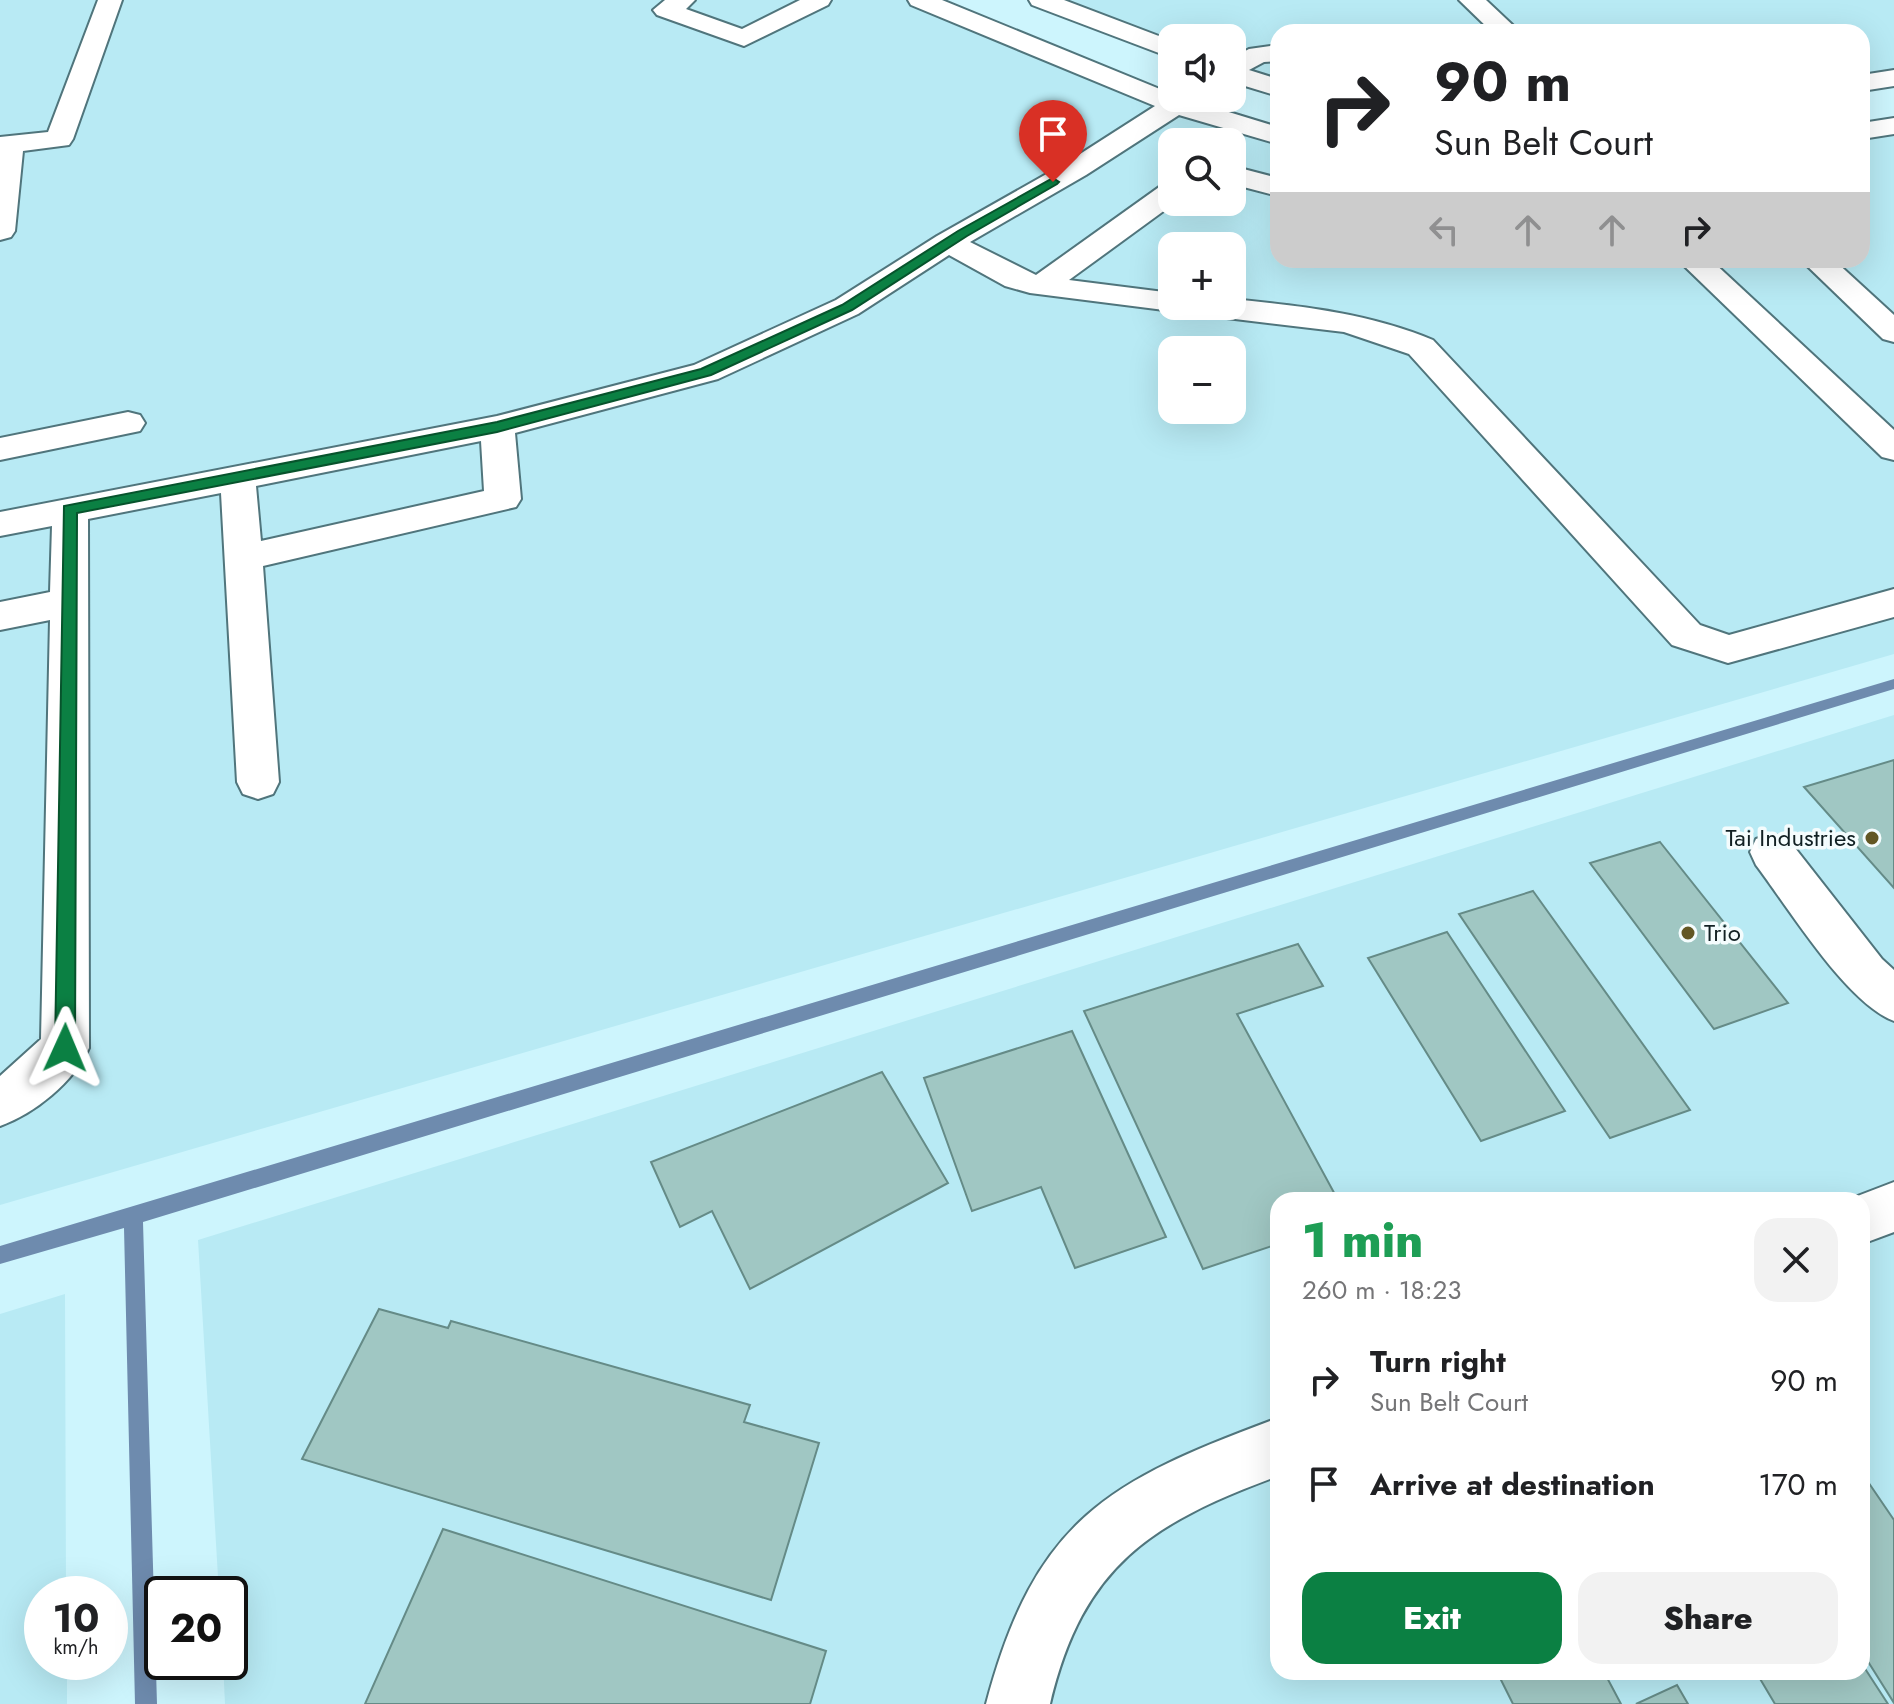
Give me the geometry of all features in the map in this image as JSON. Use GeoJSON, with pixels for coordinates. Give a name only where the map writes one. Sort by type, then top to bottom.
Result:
{"type":"FeatureCollection","features":[{"type":"Feature","properties":{"kind":"street"},"geometry":{"type":"LineString","coordinates":[[0,231],[5,144],[59,139],[110,0]]}},
{"type":"Feature","properties":{"kind":"street"},"geometry":{"type":"LineString","coordinates":[[683,0],[666,10],[744,38],[819,0]]}},
{"type":"Feature","properties":{"kind":"street"},"geometry":{"type":"LineString","coordinates":[[920,0],[1158,92]]}},
{"type":"Feature","properties":{"kind":"street"},"geometry":{"type":"LineString","coordinates":[[1041,0],[1089,9],[1158,43]]}},
{"type":"Feature","properties":{"kind":"street"},"geometry":{"type":"LineString","coordinates":[[1471,0],[1498,24]]}},
{"type":"Feature","properties":{"kind":"street"},"geometry":{"type":"LineString","coordinates":[[1246,62],[1258,55],[1270,54]]}},
{"type":"Feature","properties":{"kind":"street"},"geometry":{"type":"LineString","coordinates":[[1246,75],[1270,85]]}},
{"type":"Feature","properties":{"kind":"street"},"geometry":{"type":"LineString","coordinates":[[1870,82],[1894,78]]}},
{"type":"Feature","properties":{"kind":"street"},"geometry":{"type":"LineString","coordinates":[[0,524],[497,427],[706,372],[847,307],[948,242],[1076,169],[1164,112]]}},
{"type":"Feature","properties":{"kind":"street"},"geometry":{"type":"LineString","coordinates":[[1211,112],[1270,133]]}},
{"type":"Feature","properties":{"kind":"street"},"geometry":{"type":"LineString","coordinates":[[1870,130],[1894,126]]}},
{"type":"Feature","properties":{"kind":"street"},"geometry":{"type":"LineString","coordinates":[[1246,179],[1270,185]]}},
{"type":"Feature","properties":{"kind":"street"},"geometry":{"type":"LineString","coordinates":[[1041,286],[1158,201]]}},
{"type":"Feature","properties":{"kind":"street"},"geometry":{"type":"LineString","coordinates":[[948,242],[1016,279],[1041,286],[1158,300]]}},
{"type":"Feature","properties":{"kind":"street"},"geometry":{"type":"LineString","coordinates":[[1702,268],[1894,449]]}},
{"type":"Feature","properties":{"kind":"street"},"geometry":{"type":"LineString","coordinates":[[1825,268],[1894,332]]}},
{"type":"Feature","properties":{"kind":"street"},"geometry":{"type":"LineString","coordinates":[[1246,310],[1358,323],[1393,333],[1421,347],[1686,635],[1728,649],[1894,603]]}},
{"type":"Feature","properties":{"kind":"street"},"geometry":{"type":"LineString","coordinates":[[0,449],[128,423]]}},
{"type":"Feature","properties":{"kind":"street"},"geometry":{"type":"LineString","coordinates":[[242,558],[503,499],[497,427]]}},
{"type":"Feature","properties":{"kind":"street"},"geometry":{"type":"LineString","coordinates":[[238,476],[258,782]]}},
{"type":"Feature","properties":{"kind":"street"},"geometry":{"type":"LineString","coordinates":[[0,1103],[9,1100],[65,1048],[70,509]]}},
{"type":"Feature","properties":{"kind":"street"},"geometry":{"type":"LineString","coordinates":[[0,616],[69,602]]}},
{"type":"Feature","properties":{"kind":"street"},"geometry":{"type":"LineString","coordinates":[[1772,852],[1865,973],[1894,1000]]}},
{"type":"Feature","properties":{"kind":"street"},"geometry":{"type":"LineString","coordinates":[[1870,1216],[1894,1207]]}},
{"type":"Feature","properties":{"kind":"street"},"geometry":{"type":"LineString","coordinates":[[1018,1704],[1035,1644],[1061,1590],[1097,1544],[1143,1506],[1270,1450]]}},
{"type":"Feature","properties":{"kind":"shaded area"},"geometry":{"type":"Polygon","coordinates":[[[0,0],[920,0],[1158,98],[1158,112],[1199,112],[1270,134],[1270,268],[1870,268],[1870,130],[1894,126],[1894,654],[0,1205],[0,0]]]}},
{"type":"Feature","properties":{"kind":"shaded area"},"geometry":{"type":"Polygon","coordinates":[[[1041,0],[1894,0],[1894,78],[1870,82],[1870,24],[1270,24],[1270,85],[1246,78],[1246,24],[1158,24],[1158,45],[1041,0]]]}},
{"type":"Feature","properties":{"kind":"shaded area"},"geometry":{"type":"Polygon","coordinates":[[[1894,715],[1894,1704],[225,1704],[224,1680],[248,1680],[248,1576],[218,1576],[198,1240],[1894,715]]]}},
{"type":"Feature","properties":{"kind":"shaded area"},"geometry":{"type":"Polygon","coordinates":[[[65,1294],[66,1576],[24,1576],[24,1680],[67,1680],[67,1704],[0,1704],[0,1314],[65,1294]]]}},
{"type":"Feature","properties":{"kind":"building","name":"Tai Industries"},"geometry":{"type":"Polygon","coordinates":[[[1894,760],[1894,888],[1804,787],[1894,760]]]}},
{"type":"Feature","properties":{"kind":"building","name":"Trio"},"geometry":{"type":"Polygon","coordinates":[[[1660,842],[1788,1003],[1714,1029],[1590,863],[1660,842]]]}},
{"type":"Feature","properties":{"kind":"building"},"geometry":{"type":"Polygon","coordinates":[[[1533,891],[1690,1110],[1610,1138],[1459,914],[1533,891]]]}},
{"type":"Feature","properties":{"kind":"building"},"geometry":{"type":"Polygon","coordinates":[[[1447,932],[1565,1111],[1481,1141],[1368,958],[1447,932]]]}},
{"type":"Feature","properties":{"kind":"building"},"geometry":{"type":"Polygon","coordinates":[[[1298,944],[1323,986],[1237,1014],[1334,1192],[1270,1192],[1270,1247],[1203,1269],[1084,1011],[1298,944]]]}},
{"type":"Feature","properties":{"kind":"building"},"geometry":{"type":"Polygon","coordinates":[[[1072,1031],[1166,1237],[1075,1268],[1041,1187],[972,1211],[924,1078],[1072,1031]]]}},
{"type":"Feature","properties":{"kind":"building"},"geometry":{"type":"Polygon","coordinates":[[[882,1072],[948,1183],[750,1289],[712,1211],[680,1227],[651,1162],[882,1072]]]}},
{"type":"Feature","properties":{"kind":"building"},"geometry":{"type":"Polygon","coordinates":[[[379,1309],[448,1328],[451,1321],[750,1405],[744,1422],[819,1443],[771,1600],[302,1459],[379,1309]]]}},
{"type":"Feature","properties":{"kind":"building"},"geometry":{"type":"Polygon","coordinates":[[[1870,1485],[1894,1520],[1894,1703],[1870,1665],[1870,1485]]]}},
{"type":"Feature","properties":{"kind":"building"},"geometry":{"type":"Polygon","coordinates":[[[443,1529],[826,1651],[810,1704],[365,1704],[443,1529]]]}},
{"type":"Feature","properties":{"kind":"building"},"geometry":{"type":"Polygon","coordinates":[[[1870,1676],[1888,1704],[1775,1704],[1761,1680],[1870,1680],[1870,1676]]]}},
{"type":"Feature","properties":{"kind":"building"},"geometry":{"type":"Polygon","coordinates":[[[1501,1680],[1608,1680],[1621,1704],[1513,1704],[1501,1680]]]}},
{"type":"Feature","properties":{"kind":"building"},"geometry":{"type":"Polygon","coordinates":[[[1677,1685],[1688,1704],[1636,1704],[1677,1685]]]}},
{"type":"Feature","properties":{"kind":"waterway"},"geometry":{"type":"LineString","coordinates":[[133,1216],[1894,684]]}},
{"type":"Feature","properties":{"kind":"waterway"},"geometry":{"type":"LineString","coordinates":[[0,1255],[133,1216]]}},
{"type":"Feature","properties":{"kind":"waterway"},"geometry":{"type":"LineString","coordinates":[[133,1216],[146,1704]]}},
{"type":"Feature","properties":{"kind":"place","name":"Tai Industries"},"geometry":{"type":"Point","coordinates":[1872,838]}},
{"type":"Feature","properties":{"kind":"place","name":"Trio"},"geometry":{"type":"Point","coordinates":[1688,933]}},
{"type":"Feature","properties":{"kind":"route"},"geometry":{"type":"LineString","coordinates":[[65,1048],[70,509],[497,427],[706,372],[847,307],[963,233],[1053,182]]}}]}
